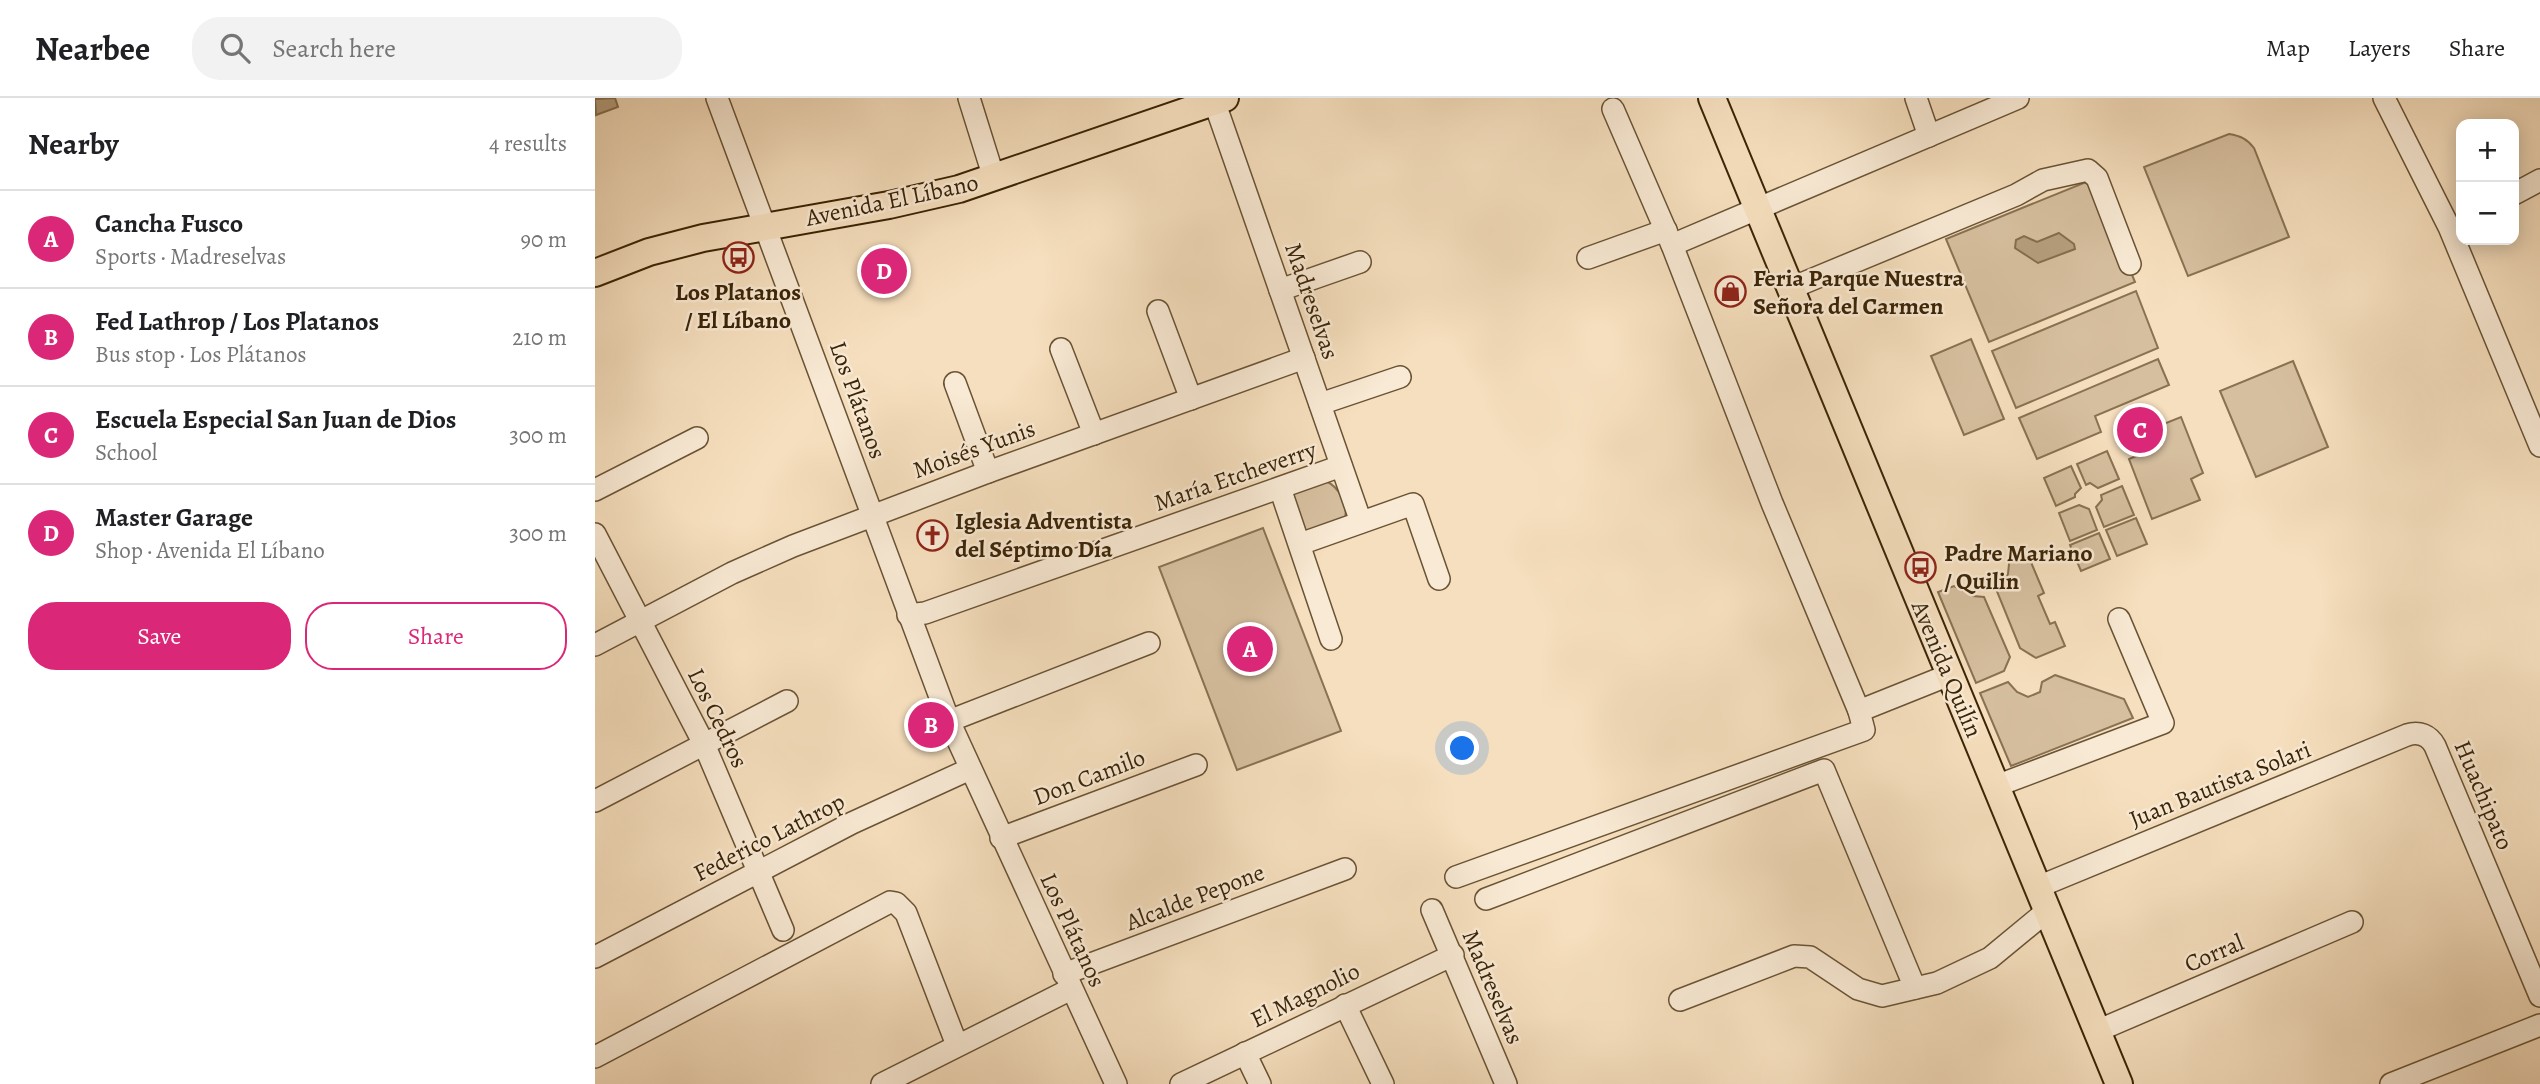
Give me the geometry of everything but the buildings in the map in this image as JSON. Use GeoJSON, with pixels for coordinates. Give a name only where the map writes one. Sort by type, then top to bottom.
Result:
{"type":"FeatureCollection","features":[{"type":"Feature","properties":{"kind":"main road","name":"Avenida Quilín"},"geometry":{"type":"LineString","coordinates":[[1712,98],[2119,1084]]}},
{"type":"Feature","properties":{"kind":"main road","name":"Avenida El Líbano"},"geometry":{"type":"LineString","coordinates":[[595,273],[675,244],[924,198],[993,178],[1217,99]]}},
{"type":"Feature","properties":{"kind":"street","name":"Los Plátanos"},"geometry":{"type":"LineString","coordinates":[[717,98],[949,721],[1116,1084]]}},
{"type":"Feature","properties":{"kind":"street"},"geometry":{"type":"LineString","coordinates":[[969,98],[993,178]]}},
{"type":"Feature","properties":{"kind":"street"},"geometry":{"type":"LineString","coordinates":[[1916,98],[1929,136]]}},
{"type":"Feature","properties":{"kind":"street"},"geometry":{"type":"LineString","coordinates":[[1588,258],[1669,238],[1756,208],[2018,98]]}},
{"type":"Feature","properties":{"kind":"street"},"geometry":{"type":"LineString","coordinates":[[2384,98],[2455,224],[2540,446]]}},
{"type":"Feature","properties":{"kind":"street","name":"Madreselvas"},"geometry":{"type":"LineString","coordinates":[[1217,99],[1361,522]]}},
{"type":"Feature","properties":{"kind":"street"},"geometry":{"type":"LineString","coordinates":[[1456,877],[1864,730],[1859,711],[1772,503],[1669,238],[1613,109]]}},
{"type":"Feature","properties":{"kind":"street"},"geometry":{"type":"LineString","coordinates":[[1790,289],[2016,195],[2043,180],[2088,170],[2097,178],[2130,264]]}},
{"type":"Feature","properties":{"kind":"street"},"geometry":{"type":"LineString","coordinates":[[2519,191],[2540,180]]}},
{"type":"Feature","properties":{"kind":"street"},"geometry":{"type":"LineString","coordinates":[[1280,289],[1360,262]]}},
{"type":"Feature","properties":{"kind":"street"},"geometry":{"type":"LineString","coordinates":[[1158,312],[1191,399]]}},
{"type":"Feature","properties":{"kind":"street"},"geometry":{"type":"LineString","coordinates":[[1061,349],[1094,434]]}},
{"type":"Feature","properties":{"kind":"street","name":"Moisés Yunis"},"geometry":{"type":"LineString","coordinates":[[595,645],[764,557],[988,472],[1304,358]]}},
{"type":"Feature","properties":{"kind":"street"},"geometry":{"type":"LineString","coordinates":[[1320,404],[1400,377]]}},
{"type":"Feature","properties":{"kind":"street"},"geometry":{"type":"LineString","coordinates":[[955,383],[988,472]]}},
{"type":"Feature","properties":{"kind":"street"},"geometry":{"type":"LineString","coordinates":[[595,490],[697,438]]}},
{"type":"Feature","properties":{"kind":"street","name":"María Etcheverry"},"geometry":{"type":"LineString","coordinates":[[908,615],[925,613],[1341,466]]}},
{"type":"Feature","properties":{"kind":"street"},"geometry":{"type":"LineString","coordinates":[[1280,488],[1331,639]]}},
{"type":"Feature","properties":{"kind":"street"},"geometry":{"type":"LineString","coordinates":[[1300,544],[1413,504],[1439,579]]}},
{"type":"Feature","properties":{"kind":"street","name":"Los Cedros"},"geometry":{"type":"LineString","coordinates":[[595,534],[704,744],[783,930]]}},
{"type":"Feature","properties":{"kind":"street"},"geometry":{"type":"LineString","coordinates":[[1996,786],[2163,723],[2119,619]]}},
{"type":"Feature","properties":{"kind":"street"},"geometry":{"type":"LineString","coordinates":[[949,721],[1149,643]]}},
{"type":"Feature","properties":{"kind":"street"},"geometry":{"type":"LineString","coordinates":[[1859,711],[1949,675]]}},
{"type":"Feature","properties":{"kind":"street"},"geometry":{"type":"LineString","coordinates":[[595,801],[787,701]]}},
{"type":"Feature","properties":{"kind":"street","name":"Juan Bautista Solari"},"geometry":{"type":"LineString","coordinates":[[1680,1000],[1794,956],[1809,957],[1858,989],[1882,996],[1937,983],[1990,958],[2042,899],[2407,735],[2423,734]]}},
{"type":"Feature","properties":{"kind":"street","name":"Huachipato"},"geometry":{"type":"LineString","coordinates":[[2423,734],[2435,746],[2540,996]]}},
{"type":"Feature","properties":{"kind":"street","name":"Don Camilo"},"geometry":{"type":"LineString","coordinates":[[1002,838],[1196,765]]}},
{"type":"Feature","properties":{"kind":"street","name":"Federico Lathrop"},"geometry":{"type":"LineString","coordinates":[[595,957],[852,823],[970,769]]}},
{"type":"Feature","properties":{"kind":"street"},"geometry":{"type":"LineString","coordinates":[[1486,899],[1824,769],[1915,988]]}},
{"type":"Feature","properties":{"kind":"street","name":"Alcalde Pepone"},"geometry":{"type":"LineString","coordinates":[[882,1084],[1068,982],[1345,869]]}},
{"type":"Feature","properties":{"kind":"street"},"geometry":{"type":"LineString","coordinates":[[595,1057],[890,902],[896,903],[906,913],[957,1045]]}},
{"type":"Feature","properties":{"kind":"street","name":"Madreselvas"},"geometry":{"type":"LineString","coordinates":[[1432,910],[1506,1084]]}},
{"type":"Feature","properties":{"kind":"street","name":"Corral"},"geometry":{"type":"LineString","coordinates":[[2097,1031],[2352,922]]}},
{"type":"Feature","properties":{"kind":"street","name":"El Magnolio"},"geometry":{"type":"LineString","coordinates":[[1181,1084],[1453,955]]}},
{"type":"Feature","properties":{"kind":"street"},"geometry":{"type":"LineString","coordinates":[[1345,1005],[1383,1084]]}},
{"type":"Feature","properties":{"kind":"street"},"geometry":{"type":"LineString","coordinates":[[2391,1084],[2540,1025]]}},
{"type":"Feature","properties":{"kind":"street"},"geometry":{"type":"LineString","coordinates":[[1245,1054],[1260,1084]]}},
{"type":"Feature","properties":{"kind":"shaded area"},"geometry":{"type":"Polygon","coordinates":[[[615,98],[618,107],[596,115],[595,99],[615,98]]]}},
{"type":"Feature","properties":{"kind":"shaded area"},"geometry":{"type":"Polygon","coordinates":[[[2229,134],[2243,138],[2254,148],[2289,237],[2188,276],[2144,167],[2229,134]]]}},
{"type":"Feature","properties":{"kind":"shaded area"},"geometry":{"type":"Polygon","coordinates":[[[2086,182],[2096,188],[2135,282],[1989,342],[1946,239],[2086,182]]]}},
{"type":"Feature","properties":{"kind":"shaded area"},"geometry":{"type":"Polygon","coordinates":[[[2059,233],[2074,244],[2075,249],[2038,263],[2015,248],[2016,240],[2024,236],[2037,242],[2059,233]]]}},
{"type":"Feature","properties":{"kind":"shaded area"},"geometry":{"type":"Polygon","coordinates":[[[2136,291],[2158,348],[2016,408],[1992,351],[2136,291]]]}},
{"type":"Feature","properties":{"kind":"shaded area"},"geometry":{"type":"Polygon","coordinates":[[[1971,339],[2004,419],[1964,435],[1931,356],[1971,339]]]}},
{"type":"Feature","properties":{"kind":"shaded area"},"geometry":{"type":"Polygon","coordinates":[[[2158,359],[2169,385],[2095,416],[2101,432],[2037,459],[2019,418],[2158,359]]]}},
{"type":"Feature","properties":{"kind":"shaded area"},"geometry":{"type":"Polygon","coordinates":[[[2293,361],[2328,447],[2256,477],[2220,391],[2293,361]]]}},
{"type":"Feature","properties":{"kind":"shaded area"},"geometry":{"type":"Polygon","coordinates":[[[2181,417],[2203,473],[2191,479],[2200,500],[2152,519],[2129,459],[2153,449],[2146,431],[2181,417]]]}},
{"type":"Feature","properties":{"kind":"shaded area"},"geometry":{"type":"Polygon","coordinates":[[[2107,451],[2119,479],[2098,488],[2090,483],[2086,485],[2077,464],[2107,451]]]}},
{"type":"Feature","properties":{"kind":"shaded area"},"geometry":{"type":"Polygon","coordinates":[[[2071,466],[2081,488],[2075,497],[2056,506],[2044,478],[2071,466]]]}},
{"type":"Feature","properties":{"kind":"shaded area"},"geometry":{"type":"Polygon","coordinates":[[[1326,481],[1342,497],[1345,519],[1305,530],[1290,506],[1293,492],[1326,481]]]}},
{"type":"Feature","properties":{"kind":"shaded area"},"geometry":{"type":"Polygon","coordinates":[[[2122,486],[2134,515],[2104,527],[2096,507],[2102,500],[2101,495],[2122,486]]]}},
{"type":"Feature","properties":{"kind":"shaded area"},"geometry":{"type":"Polygon","coordinates":[[[2079,505],[2089,509],[2097,530],[2070,541],[2059,513],[2079,505]]]}},
{"type":"Feature","properties":{"kind":"shaded area"},"geometry":{"type":"Polygon","coordinates":[[[2136,518],[2147,544],[2117,556],[2106,530],[2136,518]]]}},
{"type":"Feature","properties":{"kind":"shaded area"},"geometry":{"type":"Polygon","coordinates":[[[1263,528],[1341,731],[1237,770],[1159,567],[1263,528]]]}},
{"type":"Feature","properties":{"kind":"shaded area"},"geometry":{"type":"Polygon","coordinates":[[[2099,533],[2110,559],[2081,571],[2070,545],[2099,533]]]}},
{"type":"Feature","properties":{"kind":"shaded area"},"geometry":{"type":"Polygon","coordinates":[[[2025,548],[2044,593],[2038,596],[2050,624],[2055,622],[2065,646],[2036,658],[2020,648],[1996,589],[2008,574],[2010,554],[2025,548]]]}},
{"type":"Feature","properties":{"kind":"shaded area"},"geometry":{"type":"Polygon","coordinates":[[[1954,586],[1973,596],[1984,597],[2010,657],[2004,671],[1976,683],[1938,592],[1954,586]]]}},
{"type":"Feature","properties":{"kind":"shaded area"},"geometry":{"type":"Polygon","coordinates":[[[2055,675],[2124,699],[2133,718],[2011,766],[1980,693],[2008,682],[2017,692],[2028,697],[2040,692],[2042,682],[2055,675]]]}},
{"type":"Feature","properties":{"kind":"place","name":"Los Platanos / El Líbano"},"geometry":{"type":"Point","coordinates":[738,258]}},
{"type":"Feature","properties":{"kind":"place","name":"Master Garage"},"geometry":{"type":"Point","coordinates":[884,271]}},
{"type":"Feature","properties":{"kind":"place","name":"Feria Parque Nuestra Señora del Carmen"},"geometry":{"type":"Point","coordinates":[1730,292]}},
{"type":"Feature","properties":{"kind":"place","name":"Escuela Especial San Juan de Dios"},"geometry":{"type":"Point","coordinates":[2140,430]}},
{"type":"Feature","properties":{"kind":"place","name":"Iglesia Adventista del Séptimo Día"},"geometry":{"type":"Point","coordinates":[932,535]}},
{"type":"Feature","properties":{"kind":"place","name":"Padre Mariano / Quilin"},"geometry":{"type":"Point","coordinates":[1921,567]}},
{"type":"Feature","properties":{"kind":"place","name":"Cancha Fusco"},"geometry":{"type":"Point","coordinates":[1250,649]}},
{"type":"Feature","properties":{"kind":"place","name":"Fed Lathrop / Los Platanos"},"geometry":{"type":"Point","coordinates":[931,725]}}]}
